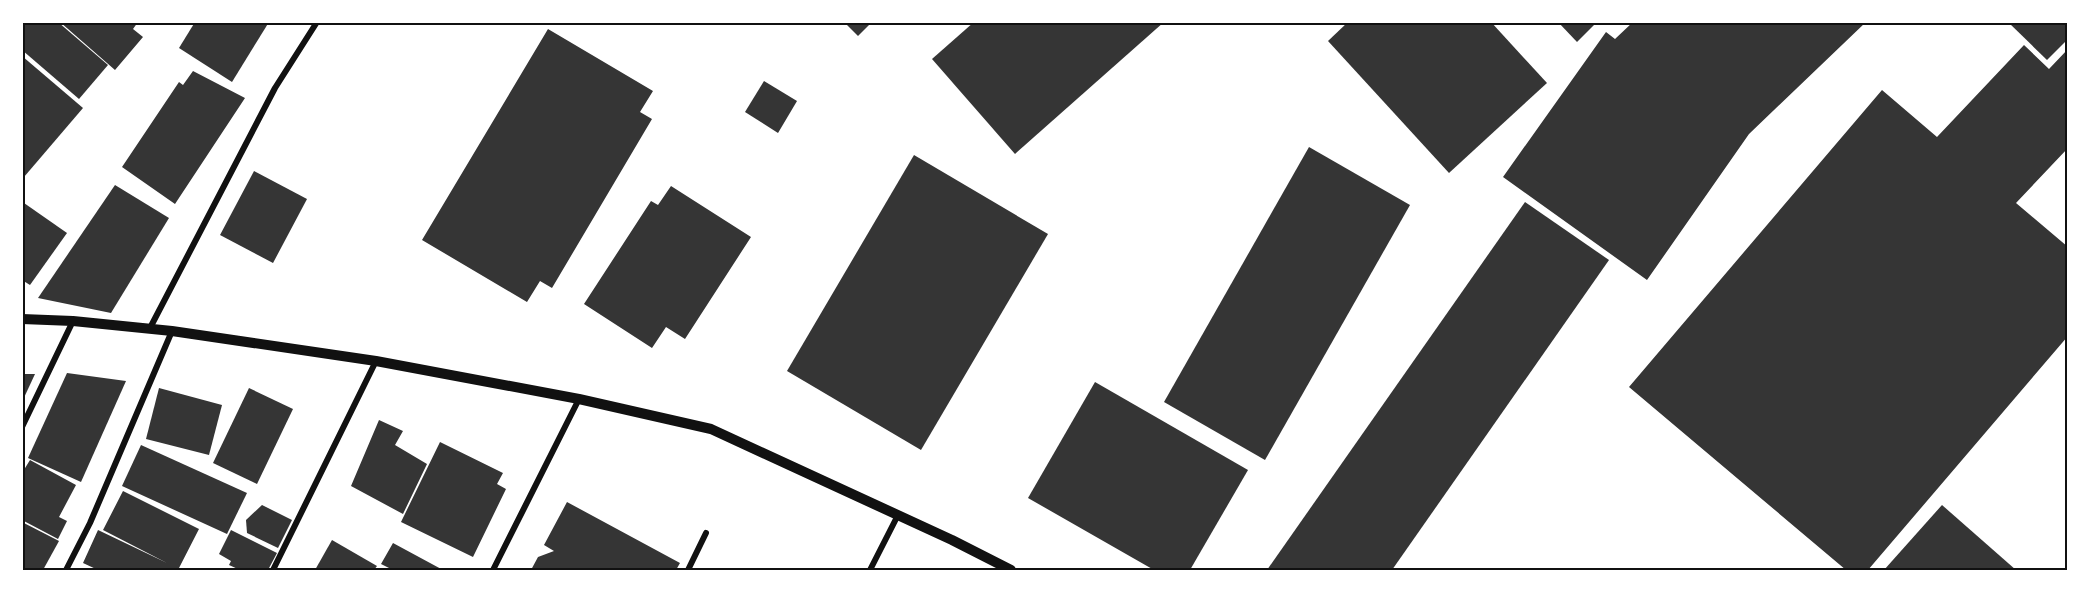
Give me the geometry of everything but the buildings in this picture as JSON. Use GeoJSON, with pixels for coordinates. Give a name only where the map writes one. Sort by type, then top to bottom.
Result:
{"type":"FeatureCollection","features":[{"type":"Feature","properties":{"kind":"street"},"geometry":{"type":"LineString","coordinates":[[150,328],[275,88],[317,22]]}},
{"type":"Feature","properties":{"kind":"street"},"geometry":{"type":"LineString","coordinates":[[22,319],[150,328],[376,361],[579,399],[711,429],[1011,570]]}},
{"type":"Feature","properties":{"kind":"street"},"geometry":{"type":"LineString","coordinates":[[22,427],[73,321]]}},
{"type":"Feature","properties":{"kind":"street"},"geometry":{"type":"LineString","coordinates":[[66,570],[90,523],[172,331]]}},
{"type":"Feature","properties":{"kind":"street"},"geometry":{"type":"LineString","coordinates":[[273,570],[376,361]]}},
{"type":"Feature","properties":{"kind":"street"},"geometry":{"type":"LineString","coordinates":[[493,570],[579,399]]}},
{"type":"Feature","properties":{"kind":"street"},"geometry":{"type":"LineString","coordinates":[[870,570],[898,515]]}},
{"type":"Feature","properties":{"kind":"street"},"geometry":{"type":"LineString","coordinates":[[688,570],[706,533]]}}]}
